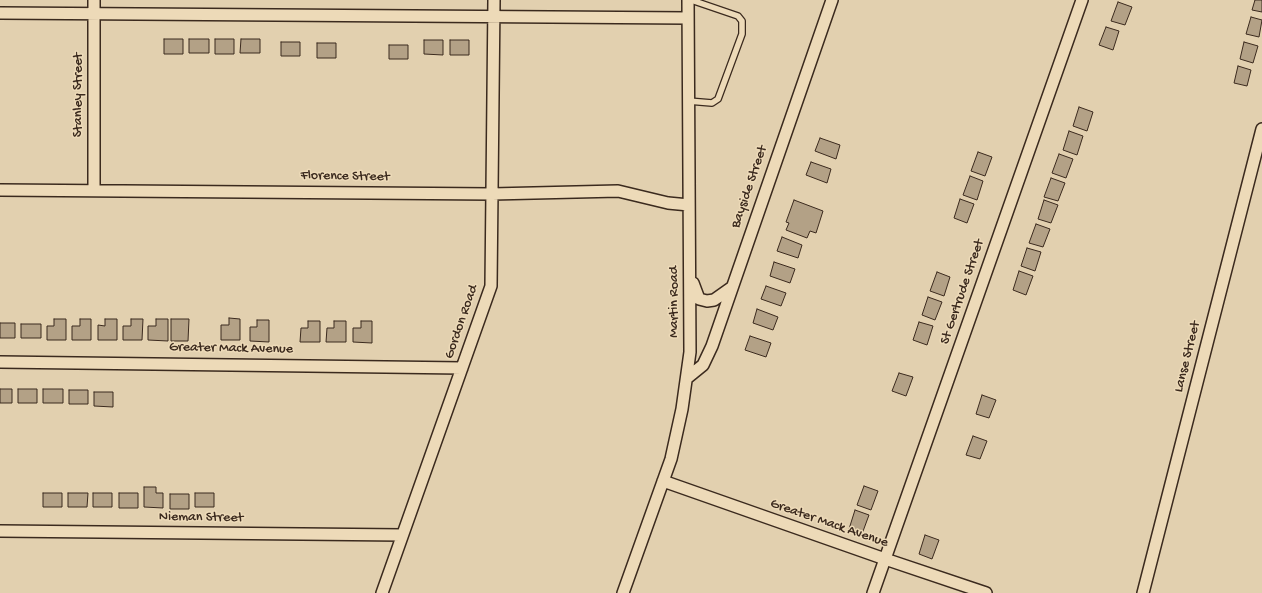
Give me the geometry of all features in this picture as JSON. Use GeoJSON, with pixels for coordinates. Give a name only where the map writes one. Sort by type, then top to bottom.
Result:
{"type":"FeatureCollection","features":[{"type":"Feature","properties":{"kind":"street","name":"Stanley Street"},"geometry":{"type":"LineString","coordinates":[[94,0],[94,190]]}},
{"type":"Feature","properties":{"kind":"street","name":"Gordon Road"},"geometry":{"type":"LineString","coordinates":[[382,593],[491,286],[494,0]]}},
{"type":"Feature","properties":{"kind":"street","name":"Martin Road"},"geometry":{"type":"LineString","coordinates":[[623,593],[663,481],[677,434],[690,352],[688,0]]}},
{"type":"Feature","properties":{"kind":"street","name":"Bayside Street"},"geometry":{"type":"LineString","coordinates":[[687,378],[703,365],[726,308],[731,288],[832,0]]}},
{"type":"Feature","properties":{"kind":"street","name":"St Gertrude Street"},"geometry":{"type":"LineString","coordinates":[[873,593],[1082,0]]}},
{"type":"Feature","properties":{"kind":"street"},"geometry":{"type":"LineString","coordinates":[[0,13],[688,18]]}},
{"type":"Feature","properties":{"kind":"street","name":"Lanse Street"},"geometry":{"type":"LineString","coordinates":[[1143,593],[1259,154],[1262,129]]}},
{"type":"Feature","properties":{"kind":"street","name":"Florence Street"},"geometry":{"type":"LineString","coordinates":[[0,190],[492,194],[618,191],[668,203],[689,205]]}},
{"type":"Feature","properties":{"kind":"street"},"geometry":{"type":"LineString","coordinates":[[689,260],[695,290],[699,299],[714,300],[731,288]]}},
{"type":"Feature","properties":{"kind":"street","name":"Greater Mack Avenue"},"geometry":{"type":"LineString","coordinates":[[0,362],[462,368]]}},
{"type":"Feature","properties":{"kind":"street","name":"Greater Mack Avenue"},"geometry":{"type":"LineString","coordinates":[[663,481],[986,593]]}},
{"type":"Feature","properties":{"kind":"street","name":"Nieman Street"},"geometry":{"type":"LineString","coordinates":[[0,531],[402,535]]}},
{"type":"Feature","properties":{"kind":"lane"},"geometry":{"type":"LineString","coordinates":[[688,101],[712,103],[718,99],[742,34],[742,21],[738,16],[691,0]]}},
{"type":"Feature","properties":{"kind":"building"},"geometry":{"type":"Polygon","coordinates":[[[1255,0],[1262,0],[1262,12],[1252,10],[1255,0]]]}},
{"type":"Feature","properties":{"kind":"building"},"geometry":{"type":"Polygon","coordinates":[[[1118,2],[1132,7],[1125,25],[1111,21],[1118,2]]]}},
{"type":"Feature","properties":{"kind":"building"},"geometry":{"type":"Polygon","coordinates":[[[1251,17],[1262,20],[1259,37],[1246,34],[1251,17]]]}},
{"type":"Feature","properties":{"kind":"building"},"geometry":{"type":"Polygon","coordinates":[[[1106,27],[1119,31],[1113,50],[1099,45],[1106,27]]]}},
{"type":"Feature","properties":{"kind":"building"},"geometry":{"type":"Polygon","coordinates":[[[164,39],[183,39],[183,54],[164,54],[164,39]]]}},
{"type":"Feature","properties":{"kind":"building"},"geometry":{"type":"Polygon","coordinates":[[[189,39],[209,39],[209,53],[189,53],[189,39]]]}},
{"type":"Feature","properties":{"kind":"building"},"geometry":{"type":"Polygon","coordinates":[[[215,39],[234,39],[234,54],[215,54],[215,39]]]}},
{"type":"Feature","properties":{"kind":"building"},"geometry":{"type":"Polygon","coordinates":[[[241,39],[260,39],[260,53],[240,53],[241,39]]]}},
{"type":"Feature","properties":{"kind":"building"},"geometry":{"type":"Polygon","coordinates":[[[424,40],[443,40],[443,55],[424,54],[424,40]]]}},
{"type":"Feature","properties":{"kind":"building"},"geometry":{"type":"Polygon","coordinates":[[[450,40],[469,40],[469,55],[450,55],[450,40]]]}},
{"type":"Feature","properties":{"kind":"building"},"geometry":{"type":"Polygon","coordinates":[[[281,42],[300,42],[300,56],[281,56],[281,42]]]}},
{"type":"Feature","properties":{"kind":"building"},"geometry":{"type":"Polygon","coordinates":[[[1244,42],[1258,46],[1253,63],[1240,59],[1244,42]]]}},
{"type":"Feature","properties":{"kind":"building"},"geometry":{"type":"Polygon","coordinates":[[[317,43],[336,43],[336,58],[317,58],[317,43]]]}},
{"type":"Feature","properties":{"kind":"building"},"geometry":{"type":"Polygon","coordinates":[[[389,45],[408,45],[408,59],[389,59],[389,45]]]}},
{"type":"Feature","properties":{"kind":"building"},"geometry":{"type":"Polygon","coordinates":[[[1238,66],[1251,70],[1247,86],[1234,83],[1238,66]]]}},
{"type":"Feature","properties":{"kind":"building"},"geometry":{"type":"Polygon","coordinates":[[[1079,107],[1093,112],[1087,131],[1073,126],[1079,107]]]}},
{"type":"Feature","properties":{"kind":"building"},"geometry":{"type":"Polygon","coordinates":[[[1069,131],[1083,136],[1077,155],[1063,150],[1069,131]]]}},
{"type":"Feature","properties":{"kind":"building"},"geometry":{"type":"Polygon","coordinates":[[[820,138],[840,145],[836,159],[815,151],[820,138]]]}},
{"type":"Feature","properties":{"kind":"building"},"geometry":{"type":"Polygon","coordinates":[[[978,152],[992,157],[985,176],[971,171],[978,152]]]}},
{"type":"Feature","properties":{"kind":"building"},"geometry":{"type":"Polygon","coordinates":[[[1059,154],[1073,159],[1066,178],[1052,173],[1059,154]]]}},
{"type":"Feature","properties":{"kind":"building"},"geometry":{"type":"Polygon","coordinates":[[[811,162],[831,169],[827,183],[806,175],[811,162]]]}},
{"type":"Feature","properties":{"kind":"building"},"geometry":{"type":"Polygon","coordinates":[[[970,176],[983,181],[977,200],[963,195],[970,176]]]}},
{"type":"Feature","properties":{"kind":"building"},"geometry":{"type":"Polygon","coordinates":[[[1051,178],[1065,183],[1058,201],[1044,197],[1051,178]]]}},
{"type":"Feature","properties":{"kind":"building"},"geometry":{"type":"Polygon","coordinates":[[[960,199],[974,204],[967,223],[954,218],[960,199]]]}},
{"type":"Feature","properties":{"kind":"building"},"geometry":{"type":"Polygon","coordinates":[[[794,200],[823,211],[816,233],[810,231],[807,238],[786,230],[789,223],[786,222],[794,200]]]}},
{"type":"Feature","properties":{"kind":"building"},"geometry":{"type":"Polygon","coordinates":[[[1044,200],[1058,205],[1051,223],[1038,219],[1044,200]]]}},
{"type":"Feature","properties":{"kind":"building"},"geometry":{"type":"Polygon","coordinates":[[[1036,224],[1050,229],[1043,247],[1029,243],[1036,224]]]}},
{"type":"Feature","properties":{"kind":"building"},"geometry":{"type":"Polygon","coordinates":[[[782,237],[802,245],[798,258],[777,251],[782,237]]]}},
{"type":"Feature","properties":{"kind":"building"},"geometry":{"type":"Polygon","coordinates":[[[1027,248],[1041,252],[1035,271],[1021,266],[1027,248]]]}},
{"type":"Feature","properties":{"kind":"building"},"geometry":{"type":"Polygon","coordinates":[[[774,262],[795,269],[790,283],[770,276],[774,262]]]}},
{"type":"Feature","properties":{"kind":"building"},"geometry":{"type":"Polygon","coordinates":[[[1019,271],[1033,276],[1026,295],[1013,290],[1019,271]]]}},
{"type":"Feature","properties":{"kind":"building"},"geometry":{"type":"Polygon","coordinates":[[[937,272],[950,277],[944,296],[930,291],[937,272]]]}},
{"type":"Feature","properties":{"kind":"building"},"geometry":{"type":"Polygon","coordinates":[[[766,286],[786,293],[781,306],[761,299],[766,286]]]}},
{"type":"Feature","properties":{"kind":"building"},"geometry":{"type":"Polygon","coordinates":[[[928,297],[942,302],[935,320],[922,315],[928,297]]]}},
{"type":"Feature","properties":{"kind":"building"},"geometry":{"type":"Polygon","coordinates":[[[757,309],[778,317],[773,330],[753,323],[757,309]]]}},
{"type":"Feature","properties":{"kind":"building"},"geometry":{"type":"Polygon","coordinates":[[[229,318],[240,319],[240,340],[221,340],[221,325],[229,325],[229,318]]]}},
{"type":"Feature","properties":{"kind":"building"},"geometry":{"type":"Polygon","coordinates":[[[54,319],[66,319],[66,340],[47,340],[47,326],[54,326],[54,319]]]}},
{"type":"Feature","properties":{"kind":"building"},"geometry":{"type":"Polygon","coordinates":[[[80,319],[91,319],[91,340],[72,340],[72,326],[80,326],[80,319]]]}},
{"type":"Feature","properties":{"kind":"building"},"geometry":{"type":"Polygon","coordinates":[[[105,319],[117,319],[117,340],[98,340],[98,325],[105,326],[105,319]]]}},
{"type":"Feature","properties":{"kind":"building"},"geometry":{"type":"Polygon","coordinates":[[[131,319],[143,319],[142,340],[123,340],[123,326],[131,326],[131,319]]]}},
{"type":"Feature","properties":{"kind":"building"},"geometry":{"type":"Polygon","coordinates":[[[156,319],[168,319],[168,341],[148,340],[148,326],[156,326],[156,319]]]}},
{"type":"Feature","properties":{"kind":"building"},"geometry":{"type":"Polygon","coordinates":[[[171,319],[189,319],[188,341],[171,341],[171,319]]]}},
{"type":"Feature","properties":{"kind":"building"},"geometry":{"type":"Polygon","coordinates":[[[257,320],[269,320],[269,342],[250,341],[250,327],[257,327],[257,320]]]}},
{"type":"Feature","properties":{"kind":"building"},"geometry":{"type":"Polygon","coordinates":[[[308,321],[320,321],[320,342],[300,342],[301,328],[308,328],[308,321]]]}},
{"type":"Feature","properties":{"kind":"building"},"geometry":{"type":"Polygon","coordinates":[[[334,321],[346,321],[346,342],[326,342],[327,328],[334,328],[334,321]]]}},
{"type":"Feature","properties":{"kind":"building"},"geometry":{"type":"Polygon","coordinates":[[[361,321],[372,321],[372,343],[353,342],[353,328],[361,328],[361,321]]]}},
{"type":"Feature","properties":{"kind":"building"},"geometry":{"type":"Polygon","coordinates":[[[919,322],[933,326],[927,345],[913,340],[919,322]]]}},
{"type":"Feature","properties":{"kind":"building"},"geometry":{"type":"Polygon","coordinates":[[[0,323],[15,323],[15,338],[0,338],[0,323]]]}},
{"type":"Feature","properties":{"kind":"building"},"geometry":{"type":"Polygon","coordinates":[[[21,324],[41,324],[41,338],[21,338],[21,324]]]}},
{"type":"Feature","properties":{"kind":"building"},"geometry":{"type":"Polygon","coordinates":[[[750,336],[771,343],[766,357],[745,350],[750,336]]]}},
{"type":"Feature","properties":{"kind":"building"},"geometry":{"type":"Polygon","coordinates":[[[899,373],[913,377],[906,396],[892,391],[899,373]]]}},
{"type":"Feature","properties":{"kind":"building"},"geometry":{"type":"Polygon","coordinates":[[[0,389],[12,389],[12,403],[0,403],[0,389]]]}},
{"type":"Feature","properties":{"kind":"building"},"geometry":{"type":"Polygon","coordinates":[[[18,389],[37,389],[37,403],[18,403],[18,389]]]}},
{"type":"Feature","properties":{"kind":"building"},"geometry":{"type":"Polygon","coordinates":[[[43,389],[63,389],[63,403],[43,403],[43,389]]]}},
{"type":"Feature","properties":{"kind":"building"},"geometry":{"type":"Polygon","coordinates":[[[69,390],[88,390],[88,404],[69,404],[69,390]]]}},
{"type":"Feature","properties":{"kind":"building"},"geometry":{"type":"Polygon","coordinates":[[[94,392],[113,392],[113,407],[94,406],[94,392]]]}},
{"type":"Feature","properties":{"kind":"building"},"geometry":{"type":"Polygon","coordinates":[[[982,395],[996,400],[989,418],[976,414],[982,395]]]}},
{"type":"Feature","properties":{"kind":"building"},"geometry":{"type":"Polygon","coordinates":[[[973,436],[987,441],[980,459],[966,455],[973,436]]]}},
{"type":"Feature","properties":{"kind":"building"},"geometry":{"type":"Polygon","coordinates":[[[864,486],[878,491],[871,510],[857,505],[864,486]]]}},
{"type":"Feature","properties":{"kind":"building"},"geometry":{"type":"Polygon","coordinates":[[[144,487],[156,487],[156,493],[163,493],[163,508],[144,507],[144,487]]]}},
{"type":"Feature","properties":{"kind":"building"},"geometry":{"type":"Polygon","coordinates":[[[43,493],[62,493],[62,507],[43,507],[43,493]]]}},
{"type":"Feature","properties":{"kind":"building"},"geometry":{"type":"Polygon","coordinates":[[[68,493],[88,493],[87,507],[68,507],[68,493]]]}},
{"type":"Feature","properties":{"kind":"building"},"geometry":{"type":"Polygon","coordinates":[[[93,493],[112,493],[112,507],[93,507],[93,493]]]}},
{"type":"Feature","properties":{"kind":"building"},"geometry":{"type":"Polygon","coordinates":[[[119,493],[138,493],[138,508],[119,508],[119,493]]]}},
{"type":"Feature","properties":{"kind":"building"},"geometry":{"type":"Polygon","coordinates":[[[195,493],[214,493],[214,507],[195,507],[195,493]]]}},
{"type":"Feature","properties":{"kind":"building"},"geometry":{"type":"Polygon","coordinates":[[[170,494],[189,494],[189,509],[170,509],[170,494]]]}},
{"type":"Feature","properties":{"kind":"building"},"geometry":{"type":"Polygon","coordinates":[[[855,510],[869,515],[862,534],[849,529],[855,510]]]}},
{"type":"Feature","properties":{"kind":"building"},"geometry":{"type":"Polygon","coordinates":[[[925,535],[939,540],[932,559],[919,554],[925,535]]]}}]}
